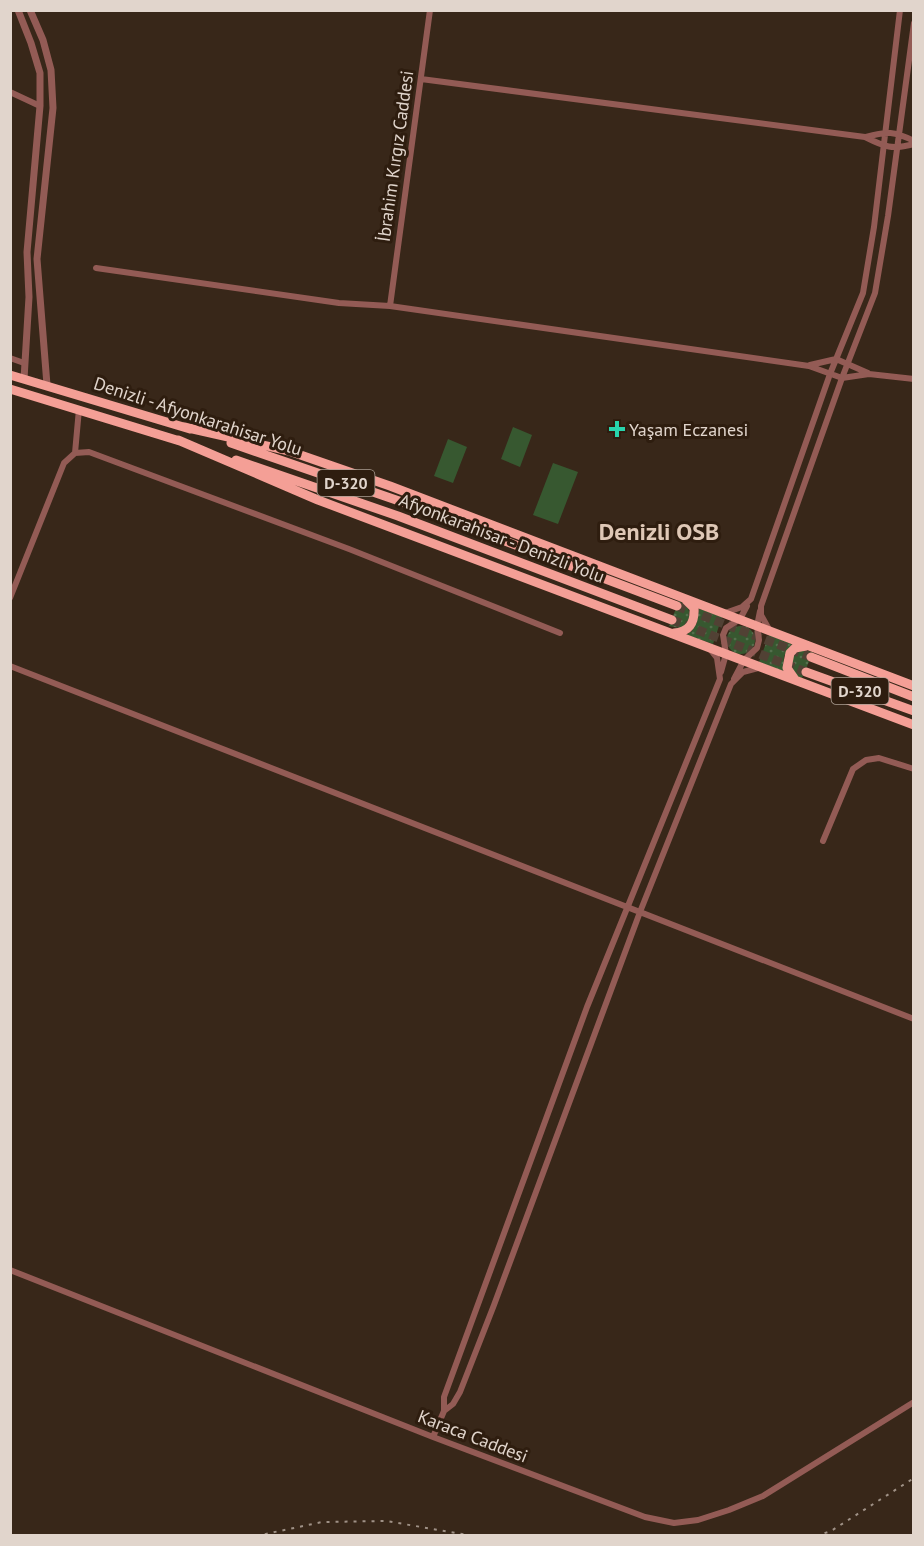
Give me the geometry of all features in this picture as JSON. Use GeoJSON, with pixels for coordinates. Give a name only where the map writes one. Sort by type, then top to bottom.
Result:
{"type":"FeatureCollection","features":[{"type":"Feature","properties":{"kind":"highway","name":"Denizli - Afyonkarahisar Yolu"},"geometry":{"type":"LineString","coordinates":[[10,375],[184,427],[402,502],[677,606]]}},
{"type":"Feature","properties":{"kind":"highway","name":"Afyonkarahisar - Denizli Yolu"},"geometry":{"type":"LineString","coordinates":[[10,390],[178,440],[398,516],[672,620]]}},
{"type":"Feature","properties":{"kind":"highway"},"geometry":{"type":"LineString","coordinates":[[184,427],[289,451],[390,486],[914,686]]}},
{"type":"Feature","properties":{"kind":"highway"},"geometry":{"type":"LineString","coordinates":[[178,440],[318,500],[914,725]]}},
{"type":"Feature","properties":{"kind":"highway"},"geometry":{"type":"LineString","coordinates":[[671,633],[689,629],[693,621],[694,608],[683,597]]}},
{"type":"Feature","properties":{"kind":"highway"},"geometry":{"type":"LineString","coordinates":[[797,680],[787,668],[787,660],[795,648],[808,646]]}},
{"type":"Feature","properties":{"kind":"highway","name":"D-320"},"geometry":{"type":"LineString","coordinates":[[811,657],[914,697]]}},
{"type":"Feature","properties":{"kind":"highway","name":"D-320"},"geometry":{"type":"LineString","coordinates":[[806,672],[914,711]]}},
{"type":"Feature","properties":{"kind":"street"},"geometry":{"type":"LineString","coordinates":[[18,10],[40,73],[40,106],[27,252],[29,297],[24,379]]}},
{"type":"Feature","properties":{"kind":"street"},"geometry":{"type":"LineString","coordinates":[[30,10],[43,40],[51,70],[53,108],[37,260],[47,385]]}},
{"type":"Feature","properties":{"kind":"street","name":"İbrahim Kırgız Caddesi"},"geometry":{"type":"LineString","coordinates":[[390,306],[430,10]]}},
{"type":"Feature","properties":{"kind":"street"},"geometry":{"type":"LineString","coordinates":[[433,1437],[444,1411],[444,1397],[587,1007],[720,678],[726,654],[723,635],[726,628],[740,619],[751,599],[830,374],[863,292],[874,227],[900,10]]}},
{"type":"Feature","properties":{"kind":"street"},"geometry":{"type":"LineString","coordinates":[[444,1411],[453,1404],[460,1392],[640,912],[731,684],[744,660],[757,648],[759,640],[757,626],[761,606],[842,378],[875,293],[900,134],[914,23]]}},
{"type":"Feature","properties":{"kind":"street"},"geometry":{"type":"LineString","coordinates":[[421,79],[865,137],[883,146],[897,149],[914,143]]}},
{"type":"Feature","properties":{"kind":"street"},"geometry":{"type":"LineString","coordinates":[[10,92],[40,106],[53,108]]}},
{"type":"Feature","properties":{"kind":"street"},"geometry":{"type":"LineString","coordinates":[[865,137],[885,132],[900,134],[914,143]]}},
{"type":"Feature","properties":{"kind":"street"},"geometry":{"type":"LineString","coordinates":[[96,268],[339,303],[390,306],[809,366],[842,378],[868,374],[914,379]]}},
{"type":"Feature","properties":{"kind":"street"},"geometry":{"type":"LineString","coordinates":[[10,358],[24,363]]}},
{"type":"Feature","properties":{"kind":"street"},"geometry":{"type":"LineString","coordinates":[[809,366],[836,359],[868,374]]}},
{"type":"Feature","properties":{"kind":"street"},"geometry":{"type":"LineString","coordinates":[[75,453],[79,409]]}},
{"type":"Feature","properties":{"kind":"street"},"geometry":{"type":"LineString","coordinates":[[10,598],[64,463],[75,453],[89,452],[349,549],[560,633]]}},
{"type":"Feature","properties":{"kind":"street"},"geometry":{"type":"LineString","coordinates":[[725,614],[742,607],[751,599]]}},
{"type":"Feature","properties":{"kind":"street"},"geometry":{"type":"LineString","coordinates":[[761,606],[761,615],[770,631]]}},
{"type":"Feature","properties":{"kind":"street"},"geometry":{"type":"LineString","coordinates":[[708,647],[717,658],[720,678]]}},
{"type":"Feature","properties":{"kind":"street"},"geometry":{"type":"LineString","coordinates":[[10,666],[914,1019]]}},
{"type":"Feature","properties":{"kind":"street"},"geometry":{"type":"LineString","coordinates":[[731,684],[743,672],[751,668],[763,667]]}},
{"type":"Feature","properties":{"kind":"street"},"geometry":{"type":"LineString","coordinates":[[823,842],[853,768],[866,760],[879,758],[914,769]]}},
{"type":"Feature","properties":{"kind":"street","name":"Karaca Caddesi"},"geometry":{"type":"LineString","coordinates":[[10,1270],[433,1437],[645,1517],[674,1523],[698,1520],[763,1496],[914,1402]]}},
{"type":"Feature","properties":{"kind":"green space"},"geometry":{"type":"Polygon","coordinates":[[[513,427],[532,435],[520,467],[501,459],[513,427]]]}},
{"type":"Feature","properties":{"kind":"green space"},"geometry":{"type":"Polygon","coordinates":[[[448,439],[467,447],[453,483],[434,476],[448,439]]]}},
{"type":"Feature","properties":{"kind":"green space"},"geometry":{"type":"Polygon","coordinates":[[[553,463],[578,472],[558,524],[533,515],[553,463]]]}},
{"type":"Feature","properties":{"kind":"green space"},"geometry":{"type":"Polygon","coordinates":[[[679,601],[688,609],[689,619],[685,626],[679,628],[669,626],[679,601]]]}},
{"type":"Feature","properties":{"kind":"green space"},"geometry":{"type":"Polygon","coordinates":[[[697,608],[722,617],[713,644],[687,635],[697,623],[697,608]]]}},
{"type":"Feature","properties":{"kind":"green space"},"geometry":{"type":"Polygon","coordinates":[[[741,626],[751,630],[755,640],[751,650],[741,654],[731,650],[727,640],[731,630],[741,626]]]}},
{"type":"Feature","properties":{"kind":"green space"},"geometry":{"type":"Polygon","coordinates":[[[769,635],[792,644],[784,656],[783,671],[759,662],[769,635]]]}},
{"type":"Feature","properties":{"kind":"green space"},"geometry":{"type":"Polygon","coordinates":[[[801,650],[813,652],[802,678],[796,676],[791,668],[792,656],[801,650]]]}},
{"type":"Feature","properties":{"kind":"tunnel"},"geometry":{"type":"LineString","coordinates":[[677,606],[811,657]]}},
{"type":"Feature","properties":{"kind":"tunnel"},"geometry":{"type":"LineString","coordinates":[[672,620],[806,672]]}},
{"type":"Feature","properties":{"kind":"railway"},"geometry":{"type":"LineString","coordinates":[[816,1536],[831,1531],[914,1478]]}},
{"type":"Feature","properties":{"kind":"railway"},"geometry":{"type":"LineString","coordinates":[[256,1536],[322,1522],[386,1521],[474,1536]]}},
{"type":"Feature","properties":{"kind":"place","name":"Yaşam Eczanesi"},"geometry":{"type":"Point","coordinates":[617,429]}},
{"type":"Feature","properties":{"kind":"district","name":"Denizli OSB"},"geometry":{"type":"Point","coordinates":[659,531]}}]}
